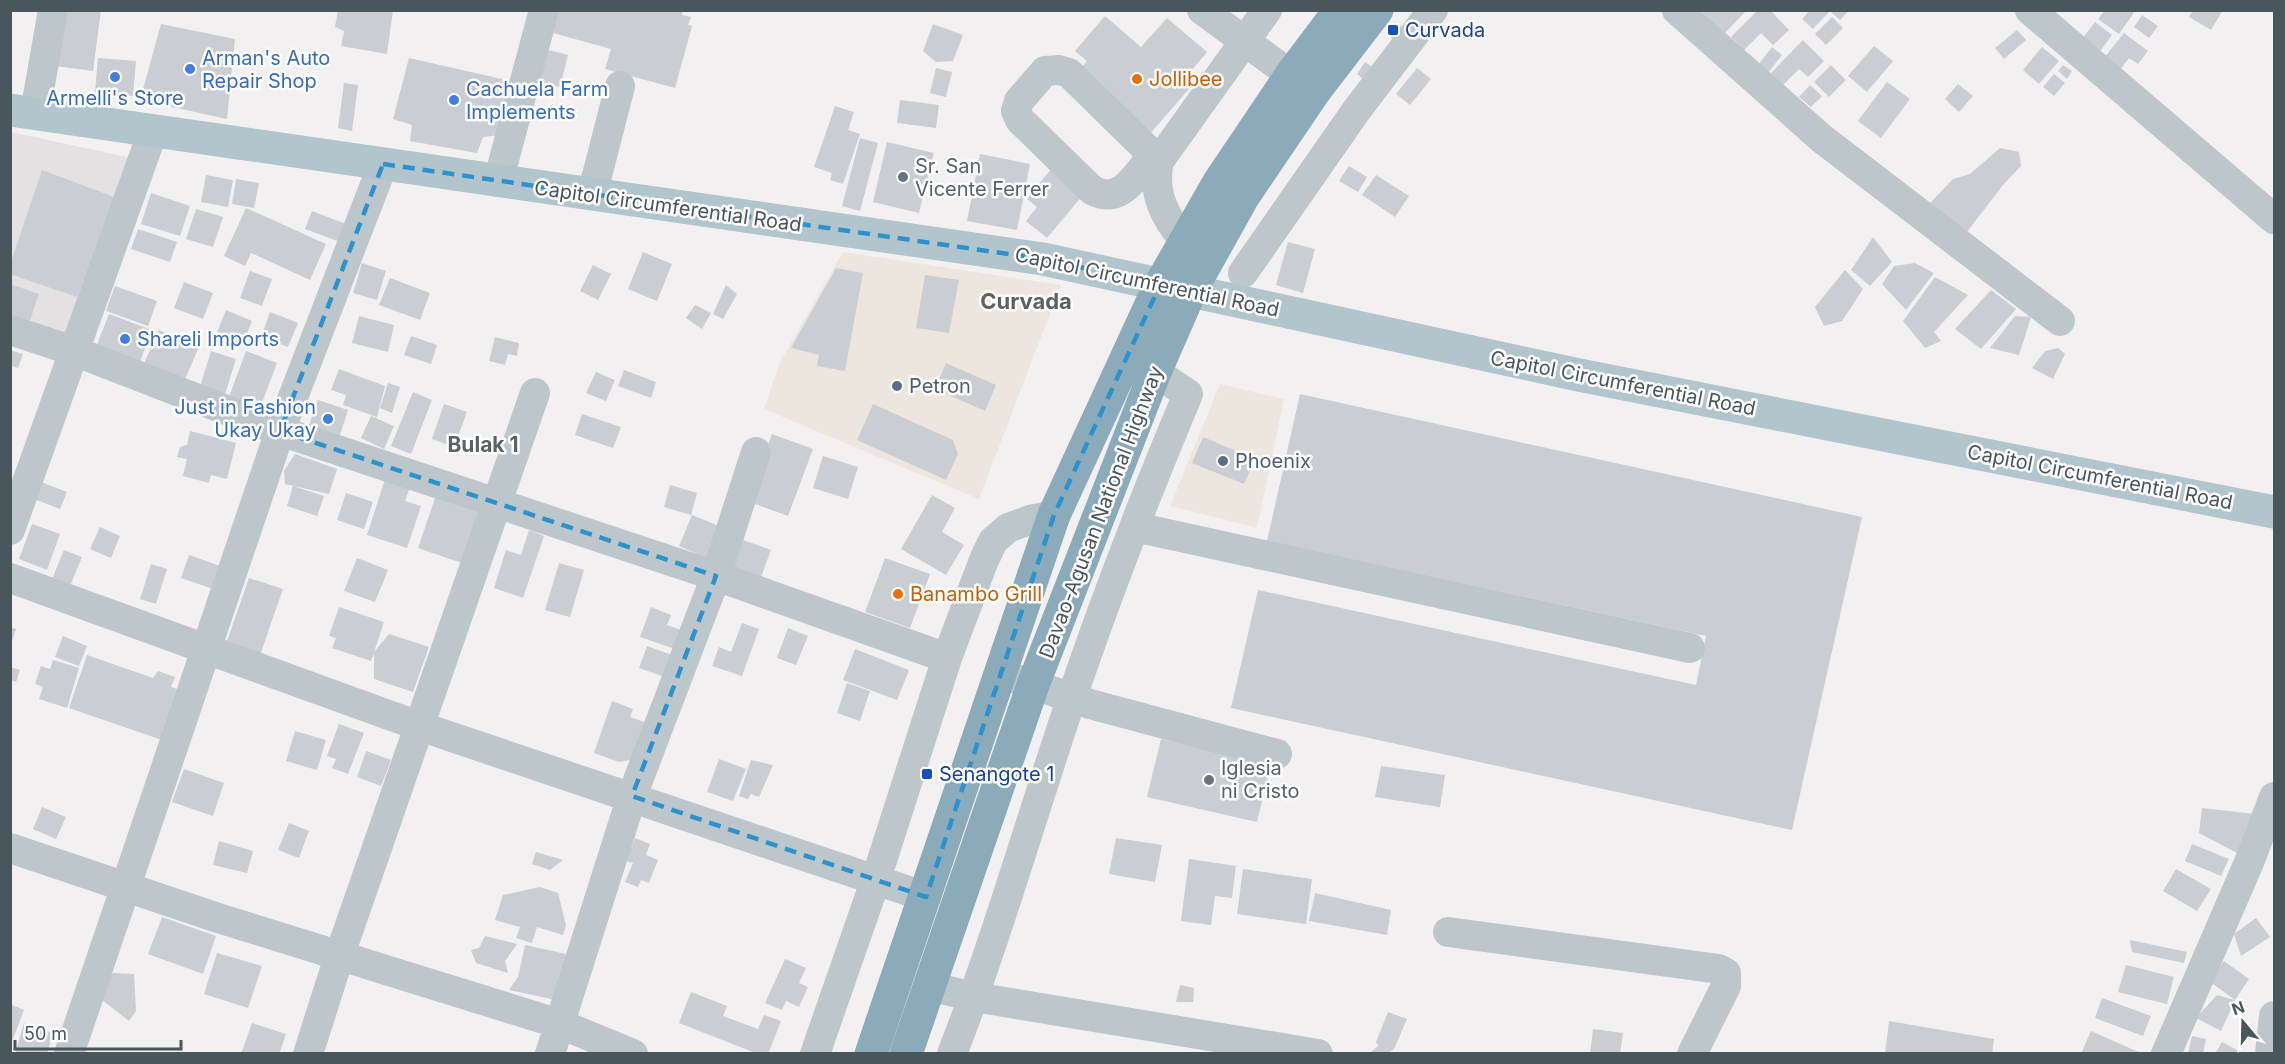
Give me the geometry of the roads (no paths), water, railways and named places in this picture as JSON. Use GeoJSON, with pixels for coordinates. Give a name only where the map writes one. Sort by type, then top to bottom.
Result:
{"type":"FeatureCollection","features":[{"type":"Feature","properties":{"kind":"highway","name":"Davao-Agusan National Highway"},"geometry":{"type":"LineString","coordinates":[[906,1053],[1033,685],[1155,372],[1185,241],[1219,182],[1291,75],[1340,10]]}},
{"type":"Feature","properties":{"kind":"highway","name":"Davao-Agusan National Highway"},"geometry":{"type":"LineString","coordinates":[[871,1053],[926,897],[999,673],[1054,515],[1175,289],[1243,197],[1314,92],[1377,10]]}},
{"type":"Feature","properties":{"kind":"main road","name":"Capitol Circumferential Road"},"geometry":{"type":"LineString","coordinates":[[23,112],[1043,259],[1579,375],[2274,512]]}},
{"type":"Feature","properties":{"kind":"street"},"geometry":{"type":"LineString","coordinates":[[23,112],[53,10]]}},
{"type":"Feature","properties":{"kind":"street"},"geometry":{"type":"LineString","coordinates":[[498,182],[544,10]]}},
{"type":"Feature","properties":{"kind":"street"},"geometry":{"type":"LineString","coordinates":[[1202,10],[1291,75]]}},
{"type":"Feature","properties":{"kind":"street"},"geometry":{"type":"LineString","coordinates":[[1185,241],[1171,225],[1158,195],[1155,178],[1156,158],[1069,74],[1059,70],[1045,72],[1019,101],[1016,111],[1020,120],[1092,190],[1111,196],[1122,193],[1156,158],[1267,10]]}},
{"type":"Feature","properties":{"kind":"street"},"geometry":{"type":"LineString","coordinates":[[1243,273],[1356,111],[1433,10]]}},
{"type":"Feature","properties":{"kind":"street"},"geometry":{"type":"LineString","coordinates":[[1677,10],[1821,138],[2060,321]]}},
{"type":"Feature","properties":{"kind":"street"},"geometry":{"type":"LineString","coordinates":[[2030,10],[2274,219]]}},
{"type":"Feature","properties":{"kind":"street"},"geometry":{"type":"LineString","coordinates":[[592,195],[620,86]]}},
{"type":"Feature","properties":{"kind":"street"},"geometry":{"type":"LineString","coordinates":[[10,530],[153,131]]}},
{"type":"Feature","properties":{"kind":"street"},"geometry":{"type":"LineString","coordinates":[[69,1053],[280,431],[383,164]]}},
{"type":"Feature","properties":{"kind":"street"},"geometry":{"type":"LineString","coordinates":[[1243,197],[1280,218]]}},
{"type":"Feature","properties":{"kind":"street"},"geometry":{"type":"LineString","coordinates":[[10,330],[74,351],[280,431],[716,576],[947,658]]}},
{"type":"Feature","properties":{"kind":"street"},"geometry":{"type":"LineString","coordinates":[[952,1053],[974,997],[1072,698],[1158,465],[1188,394],[1155,372]]}},
{"type":"Feature","properties":{"kind":"street"},"geometry":{"type":"LineString","coordinates":[[308,1053],[339,957],[535,393]]}},
{"type":"Feature","properties":{"kind":"street"},"geometry":{"type":"LineString","coordinates":[[550,1053],[632,796],[716,576],[756,452]]}},
{"type":"Feature","properties":{"kind":"street"},"geometry":{"type":"LineString","coordinates":[[1124,452],[1158,465]]}},
{"type":"Feature","properties":{"kind":"street"},"geometry":{"type":"LineString","coordinates":[[815,1053],[876,879],[947,658],[993,541],[1008,528],[1030,519],[1054,515]]}},
{"type":"Feature","properties":{"kind":"street"},"geometry":{"type":"LineString","coordinates":[[1135,527],[1690,648]]}},
{"type":"Feature","properties":{"kind":"street"},"geometry":{"type":"LineString","coordinates":[[10,578],[206,651],[419,726],[926,897]]}},
{"type":"Feature","properties":{"kind":"street"},"geometry":{"type":"LineString","coordinates":[[999,673],[1072,698],[1277,754]]}},
{"type":"Feature","properties":{"kind":"street"},"geometry":{"type":"LineString","coordinates":[[2166,1053],[2262,856],[2274,797]]}},
{"type":"Feature","properties":{"kind":"street"},"geometry":{"type":"LineString","coordinates":[[10,848],[339,957],[560,1024],[633,1053]]}},
{"type":"Feature","properties":{"kind":"street"},"geometry":{"type":"LineString","coordinates":[[1448,932],[1719,969],[1726,973],[1726,986],[1692,1053]]}},
{"type":"Feature","properties":{"kind":"street"},"geometry":{"type":"LineString","coordinates":[[929,986],[974,997],[1318,1053]]}},
{"type":"Feature","properties":{"kind":"street"},"geometry":{"type":"LineString","coordinates":[[2270,1053],[2274,1016]]}},
{"type":"Feature","properties":{"kind":"place","name":"Curvada"},"geometry":{"type":"Point","coordinates":[1393,30]}},
{"type":"Feature","properties":{"kind":"place","name":"Arman's Auto Repair Shop"},"geometry":{"type":"Point","coordinates":[190,69]}},
{"type":"Feature","properties":{"kind":"place","name":"Armelli's Store"},"geometry":{"type":"Point","coordinates":[115,77]}},
{"type":"Feature","properties":{"kind":"place","name":"Jollibee"},"geometry":{"type":"Point","coordinates":[1137,79]}},
{"type":"Feature","properties":{"kind":"place","name":"Cachuela Farm Implements"},"geometry":{"type":"Point","coordinates":[454,100]}},
{"type":"Feature","properties":{"kind":"place","name":"Sr. San Vicente Ferrer"},"geometry":{"type":"Point","coordinates":[903,177]}},
{"type":"Feature","properties":{"kind":"place","name":"Shareli Imports"},"geometry":{"type":"Point","coordinates":[125,339]}},
{"type":"Feature","properties":{"kind":"place","name":"Petron"},"geometry":{"type":"Point","coordinates":[897,386]}},
{"type":"Feature","properties":{"kind":"place","name":"Just in Fashion Ukay Ukay"},"geometry":{"type":"Point","coordinates":[328,419]}},
{"type":"Feature","properties":{"kind":"place","name":"Phoenix"},"geometry":{"type":"Point","coordinates":[1223,461]}},
{"type":"Feature","properties":{"kind":"place","name":"Banambo Grill"},"geometry":{"type":"Point","coordinates":[898,594]}},
{"type":"Feature","properties":{"kind":"place","name":"Senangote 1"},"geometry":{"type":"Point","coordinates":[927,774]}},
{"type":"Feature","properties":{"kind":"place","name":"Iglesia ni Cristo"},"geometry":{"type":"Point","coordinates":[1209,780]}},
{"type":"Feature","properties":{"kind":"district","name":"Curvada"},"geometry":{"type":"Point","coordinates":[1026,301]}},
{"type":"Feature","properties":{"kind":"district","name":"Bulak 1"},"geometry":{"type":"Point","coordinates":[483,445]}}]}
